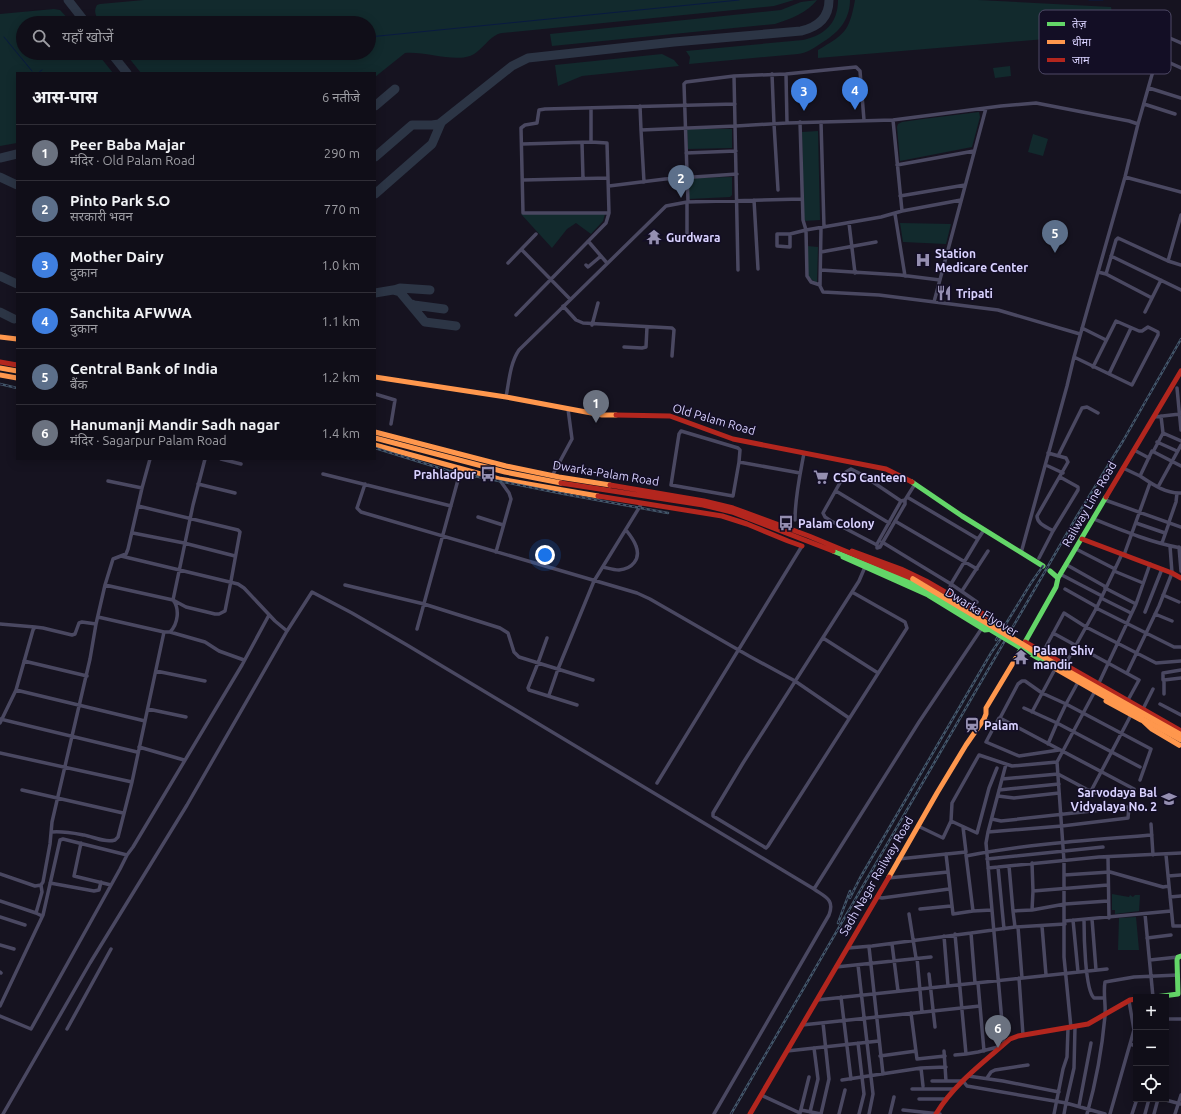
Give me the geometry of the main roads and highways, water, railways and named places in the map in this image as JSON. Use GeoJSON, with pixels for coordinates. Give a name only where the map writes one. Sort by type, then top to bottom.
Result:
{"type":"FeatureCollection","features":[{"type":"Feature","properties":{"kind":"waterway"},"geometry":{"type":"LineString","coordinates":[[376,36],[739,0]]}},
{"type":"Feature","properties":{"kind":"waterway"},"geometry":{"type":"LineString","coordinates":[[1089,0],[1103,0]]}},
{"type":"Feature","properties":{"kind":"waterway"},"geometry":{"type":"LineString","coordinates":[[4,37],[16,52]]}},
{"type":"Feature","properties":{"kind":"waterway"},"geometry":{"type":"LineString","coordinates":[[23,60],[32,71]]}},
{"type":"Feature","properties":{"kind":"railway"},"geometry":{"type":"LineString","coordinates":[[731,1114],[1181,339]]}},
{"type":"Feature","properties":{"kind":"railway"},"geometry":{"type":"LineString","coordinates":[[0,384],[16,388]]}},
{"type":"Feature","properties":{"kind":"railway"},"geometry":{"type":"LineString","coordinates":[[376,448],[449,471],[668,513]]}},
{"type":"Feature","properties":{"kind":"railway"},"geometry":{"type":"LineString","coordinates":[[996,640],[1043,566]]}},
{"type":"Feature","properties":{"kind":"railway"},"geometry":{"type":"LineString","coordinates":[[850,898],[860,878],[991,653],[1002,637]]}},
{"type":"Feature","properties":{"kind":"railway"},"geometry":{"type":"LineString","coordinates":[[838,923],[850,891]]}},
{"type":"Feature","properties":{"kind":"place","name":"Sanchita AFWWA"},"geometry":{"type":"Point","coordinates":[855,110]}},
{"type":"Feature","properties":{"kind":"place","name":"Mother Dairy"},"geometry":{"type":"Point","coordinates":[804,111]}},
{"type":"Feature","properties":{"kind":"place","name":"Pinto Park S.O"},"geometry":{"type":"Point","coordinates":[681,198]}},
{"type":"Feature","properties":{"kind":"place","name":"Gurdwara"},"geometry":{"type":"Point","coordinates":[654,237]}},
{"type":"Feature","properties":{"kind":"place","name":"Central Bank of India"},"geometry":{"type":"Point","coordinates":[1055,253]}},
{"type":"Feature","properties":{"kind":"place","name":"Station Medicare Center"},"geometry":{"type":"Point","coordinates":[923,260]}},
{"type":"Feature","properties":{"kind":"place","name":"Tripati"},"geometry":{"type":"Point","coordinates":[944,293]}},
{"type":"Feature","properties":{"kind":"place","name":"Peer Baba Majar"},"geometry":{"type":"Point","coordinates":[596,423]}},
{"type":"Feature","properties":{"kind":"place","name":"Prahladpur"},"geometry":{"type":"Point","coordinates":[488,474]}},
{"type":"Feature","properties":{"kind":"place","name":"CSD Canteen"},"geometry":{"type":"Point","coordinates":[821,477]}},
{"type":"Feature","properties":{"kind":"place","name":"Palam Colony"},"geometry":{"type":"Point","coordinates":[786,523]}},
{"type":"Feature","properties":{"kind":"place","name":"Palam Shiv mandir"},"geometry":{"type":"Point","coordinates":[1021,657]}},
{"type":"Feature","properties":{"kind":"place","name":"Palam"},"geometry":{"type":"Point","coordinates":[972,725]}},
{"type":"Feature","properties":{"kind":"place","name":"Sarvodaya Bal Vidyalaya No. 2"},"geometry":{"type":"Point","coordinates":[1169,799]}},
{"type":"Feature","properties":{"kind":"place","name":"Hanumanji Mandir Sadh nagar"},"geometry":{"type":"Point","coordinates":[998,1048]}}]}
